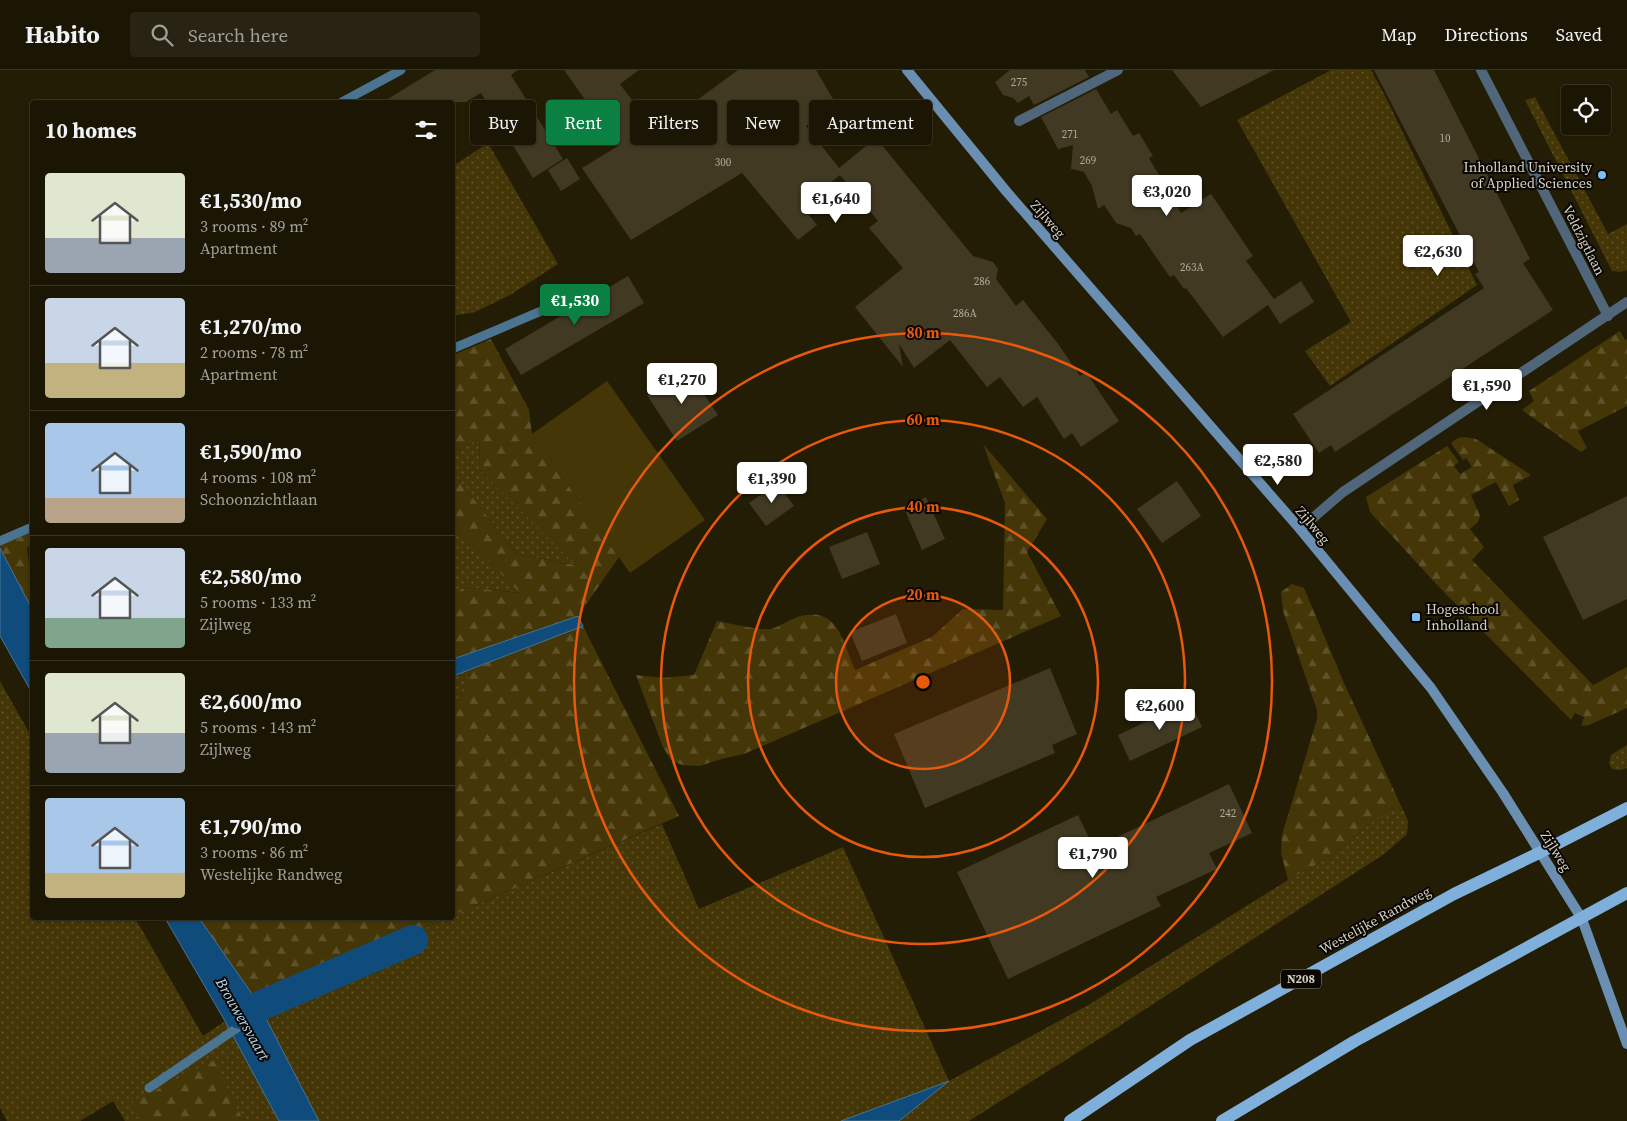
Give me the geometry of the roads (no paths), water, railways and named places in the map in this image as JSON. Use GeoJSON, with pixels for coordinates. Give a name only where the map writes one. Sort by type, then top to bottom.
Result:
{"type":"FeatureCollection","features":[{"type":"Feature","properties":{"kind":"main road","name":"Zijlweg"},"geometry":{"type":"LineString","coordinates":[[907,70],[1006,191],[1300,529],[1431,688],[1542,852],[1582,919],[1627,1044]]}},
{"type":"Feature","properties":{"kind":"main road","name":"Westelijke Randweg"},"geometry":{"type":"LineString","coordinates":[[1070,1121],[1190,1040],[1454,894],[1542,852],[1627,808]]}},
{"type":"Feature","properties":{"kind":"main road"},"geometry":{"type":"LineString","coordinates":[[1222,1121],[1355,1041],[1627,893]]}},
{"type":"Feature","properties":{"kind":"street"},"geometry":{"type":"LineString","coordinates":[[1019,121],[1118,70]]}},
{"type":"Feature","properties":{"kind":"street","name":"Veldzigtlaan"},"geometry":{"type":"LineString","coordinates":[[1481,70],[1608,316]]}},
{"type":"Feature","properties":{"kind":"street"},"geometry":{"type":"LineString","coordinates":[[1300,529],[1343,492],[1627,302]]}},
{"type":"Feature","properties":{"kind":"water"},"geometry":{"type":"Polygon","coordinates":[[[0,548],[30,605],[30,689],[0,636],[0,548]]]}},
{"type":"Feature","properties":{"kind":"water"},"geometry":{"type":"Polygon","coordinates":[[[578,616],[583,626],[455,675],[455,658],[578,616]]]}},
{"type":"Feature","properties":{"kind":"water","name":"Brouwersvaart"},"geometry":{"type":"Polygon","coordinates":[[[166,920],[200,920],[257,1001],[319,1121],[279,1121],[225,1021],[166,920]]]}},
{"type":"Feature","properties":{"kind":"water"},"geometry":{"type":"Polygon","coordinates":[[[949,1081],[899,1121],[841,1121],[949,1081]]]}},
{"type":"Feature","properties":{"kind":"waterway"},"geometry":{"type":"LineString","coordinates":[[346,100],[401,70]]}},
{"type":"Feature","properties":{"kind":"waterway"},"geometry":{"type":"LineString","coordinates":[[455,348],[560,303]]}},
{"type":"Feature","properties":{"kind":"waterway"},"geometry":{"type":"LineString","coordinates":[[0,541],[30,528]]}},
{"type":"Feature","properties":{"kind":"waterway","name":"Brouwersvaart"},"geometry":{"type":"LineString","coordinates":[[241,1014],[413,940]]}},
{"type":"Feature","properties":{"kind":"waterway","name":"Brouwersvaart"},"geometry":{"type":"LineString","coordinates":[[149,1088],[240,1026]]}},
{"type":"Feature","properties":{"kind":"place","name":"Inholland University of Applied Sciences"},"geometry":{"type":"Point","coordinates":[1602,175]}},
{"type":"Feature","properties":{"kind":"place","name":"Hogeschool Inholland"},"geometry":{"type":"Point","coordinates":[1416,617]}}]}
